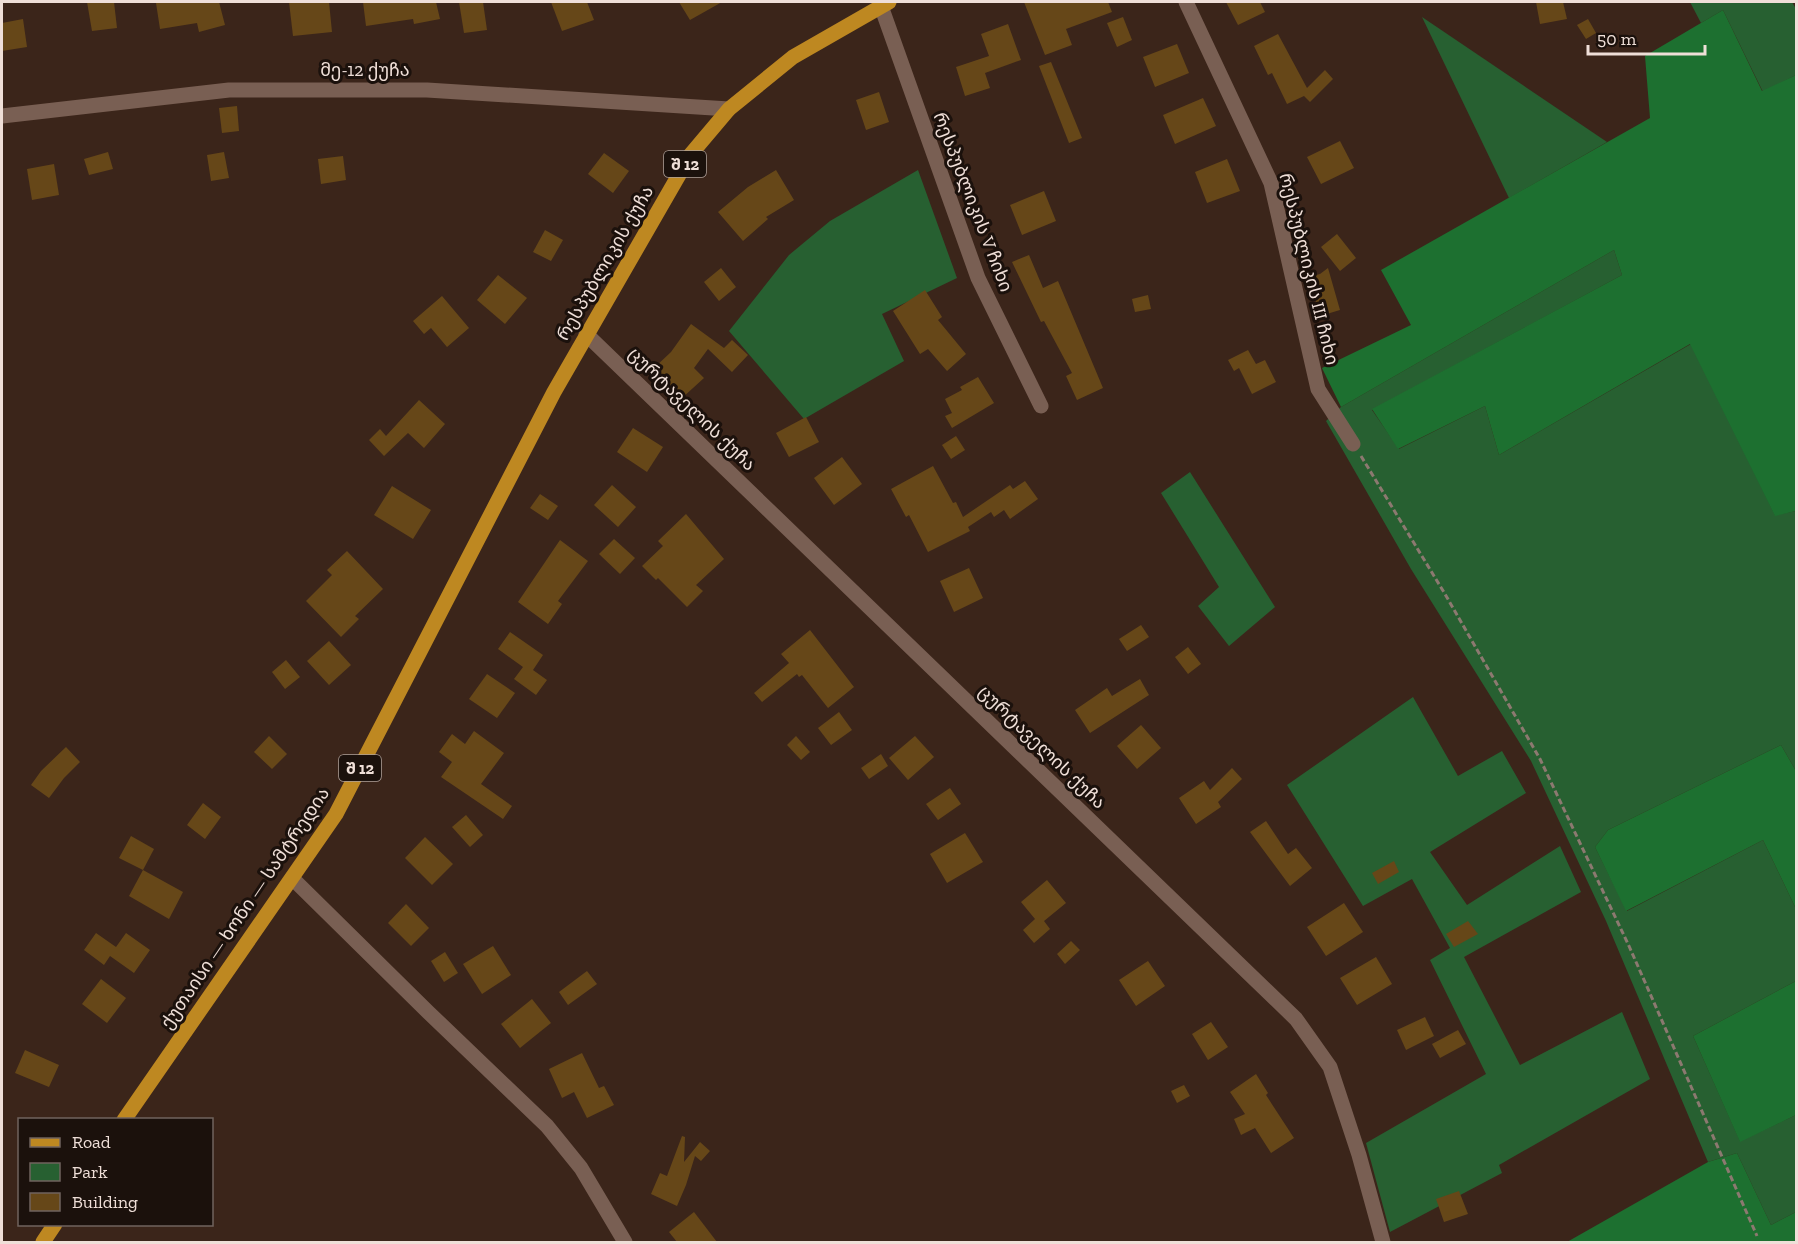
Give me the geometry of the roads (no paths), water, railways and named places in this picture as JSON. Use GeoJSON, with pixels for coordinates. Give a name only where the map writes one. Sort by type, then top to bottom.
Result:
{"type":"FeatureCollection","features":[{"type":"Feature","properties":{"kind":"main road","name":"რესპუბლიკის ქუჩა"},"geometry":{"type":"LineString","coordinates":[[554,392],[691,154],[729,109],[793,57],[885,4]]}},
{"type":"Feature","properties":{"kind":"main road","name":"ქუთაისი — ხონი — სამტრედია"},"geometry":{"type":"LineString","coordinates":[[125,1118],[336,814],[554,392]]}},
{"type":"Feature","properties":{"kind":"main road"},"geometry":{"type":"LineString","coordinates":[[43,1242],[54,1226]]}},
{"type":"Feature","properties":{"kind":"street","name":"რესპუბლიკის III ჩიხი"},"geometry":{"type":"LineString","coordinates":[[1186,2],[1271,183],[1318,389],[1353,444]]}},
{"type":"Feature","properties":{"kind":"street","name":"რესპუბლიკის V ჩიხი"},"geometry":{"type":"LineString","coordinates":[[885,4],[978,278],[1041,406]]}},
{"type":"Feature","properties":{"kind":"street","name":"მე-12 ქუჩა"},"geometry":{"type":"LineString","coordinates":[[2,116],[229,90],[427,90],[729,109]]}},
{"type":"Feature","properties":{"kind":"street","name":"ცურტაველის ქუჩა"},"geometry":{"type":"LineString","coordinates":[[586,334],[1296,1019],[1330,1067],[1359,1155],[1383,1242]]}},
{"type":"Feature","properties":{"kind":"street"},"geometry":{"type":"LineString","coordinates":[[292,878],[547,1126],[581,1168],[625,1242]]}}]}
